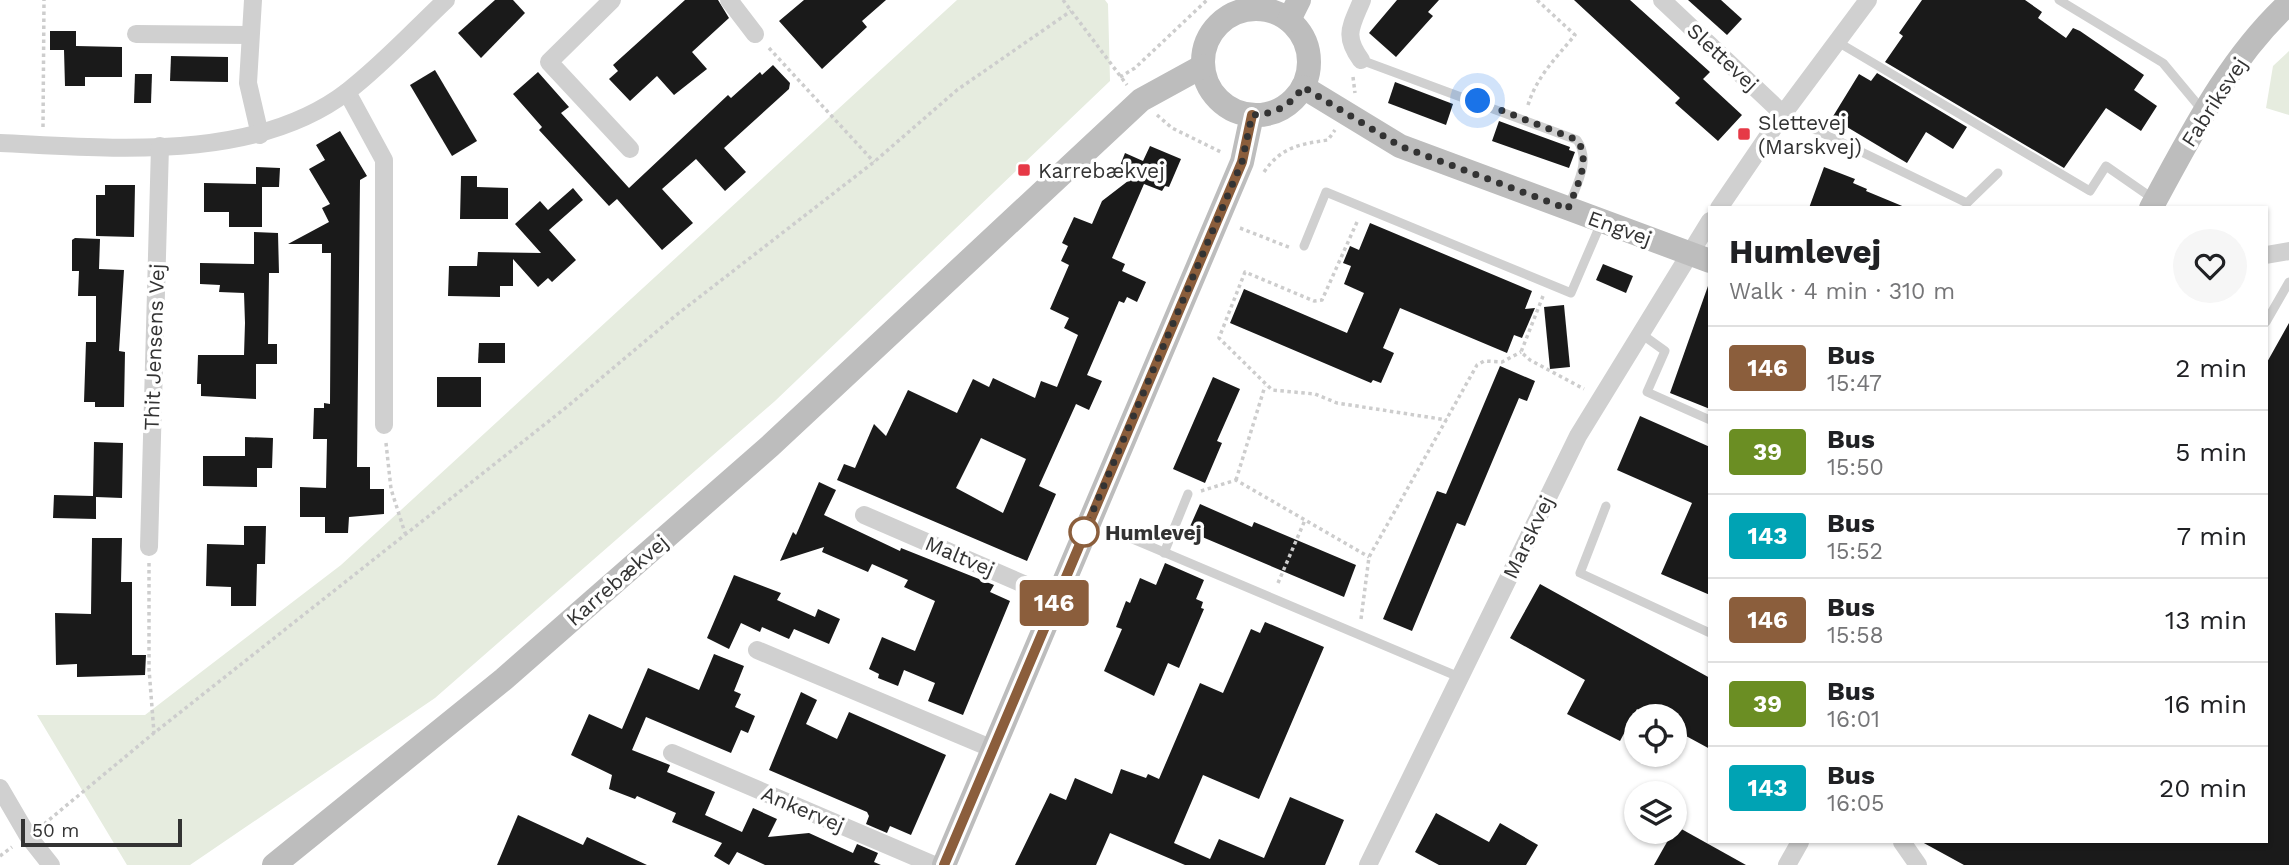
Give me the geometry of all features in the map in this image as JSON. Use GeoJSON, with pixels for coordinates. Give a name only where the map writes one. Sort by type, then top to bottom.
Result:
{"type":"FeatureCollection","features":[{"type":"Feature","properties":{"kind":"street"},"geometry":{"type":"LineString","coordinates":[[253,0],[248,83],[260,135]]}},
{"type":"Feature","properties":{"kind":"street"},"geometry":{"type":"LineString","coordinates":[[0,143],[160,146],[213,143],[260,135],[309,114],[347,92],[446,0]]}},
{"type":"Feature","properties":{"kind":"street"},"geometry":{"type":"LineString","coordinates":[[612,0],[549,62],[630,149]]}},
{"type":"Feature","properties":{"kind":"street"},"geometry":{"type":"LineString","coordinates":[[729,0],[755,34]]}},
{"type":"Feature","properties":{"kind":"street"},"geometry":{"type":"LineString","coordinates":[[1361,60],[1349,44],[1350,30],[1362,0]]}},
{"type":"Feature","properties":{"kind":"street","name":"Slettevej"},"geometry":{"type":"LineString","coordinates":[[1662,0],[1783,114]]}},
{"type":"Feature","properties":{"kind":"street"},"geometry":{"type":"LineString","coordinates":[[1720,206],[1783,114],[1868,0]]}},
{"type":"Feature","properties":{"kind":"street","name":"Fabriksvej"},"geometry":{"type":"LineString","coordinates":[[2154,204],[2203,112],[2255,39],[2289,3]]}},
{"type":"Feature","properties":{"kind":"street"},"geometry":{"type":"LineString","coordinates":[[1256,9],[1273,12],[1294,10],[1310,58],[1303,87],[1294,100],[1282,109],[1252,115],[1224,105],[1206,81],[1203,66],[1205,49],[1212,33],[1231,16],[1256,9]]}},
{"type":"Feature","properties":{"kind":"street"},"geometry":{"type":"LineString","coordinates":[[136,34],[249,35]]}},
{"type":"Feature","properties":{"kind":"street","name":"Karrebækvej"},"geometry":{"type":"LineString","coordinates":[[274,865],[504,679],[770,446],[1141,100],[1203,66]]}},
{"type":"Feature","properties":{"kind":"street","name":"Engvej"},"geometry":{"type":"LineString","coordinates":[[1303,87],[1345,116],[1400,146],[1699,257]]}},
{"type":"Feature","properties":{"kind":"street"},"geometry":{"type":"LineString","coordinates":[[347,92],[384,160],[384,425]]}},
{"type":"Feature","properties":{"kind":"street"},"geometry":{"type":"LineString","coordinates":[[944,865],[1242,162],[1252,115]]}},
{"type":"Feature","properties":{"kind":"street","name":"Thit Jensens Vej"},"geometry":{"type":"LineString","coordinates":[[149,547],[160,146]]}},
{"type":"Feature","properties":{"kind":"street","name":"Marskvej"},"geometry":{"type":"LineString","coordinates":[[1368,865],[1578,436],[1640,333],[1699,257],[1708,228]]}},
{"type":"Feature","properties":{"kind":"street"},"geometry":{"type":"LineString","coordinates":[[2268,255],[2289,251]]}},
{"type":"Feature","properties":{"kind":"street","name":"Maltvej"},"geometry":{"type":"LineString","coordinates":[[864,515],[1056,598]]}},
{"type":"Feature","properties":{"kind":"street"},"geometry":{"type":"LineString","coordinates":[[757,650],[993,749]]}},
{"type":"Feature","properties":{"kind":"street","name":"Ankervej"},"geometry":{"type":"LineString","coordinates":[[672,753],[934,865]]}},
{"type":"Feature","properties":{"kind":"street"},"geometry":{"type":"LineString","coordinates":[[0,788],[28,836],[51,865]]}},
{"type":"Feature","properties":{"kind":"street"},"geometry":{"type":"LineString","coordinates":[[1787,865],[1799,843]]}},
{"type":"Feature","properties":{"kind":"street"},"geometry":{"type":"LineString","coordinates":[[1903,843],[1918,865]]}},
{"type":"Feature","properties":{"kind":"lane"},"geometry":{"type":"LineString","coordinates":[[2059,0],[2163,63],[2203,112]]}},
{"type":"Feature","properties":{"kind":"lane"},"geometry":{"type":"LineString","coordinates":[[1836,41],[2090,191],[2106,166],[2154,204]]}},
{"type":"Feature","properties":{"kind":"lane"},"geometry":{"type":"LineString","coordinates":[[1361,60],[1524,118],[1577,140],[1585,150],[1584,162],[1568,209]]}},
{"type":"Feature","properties":{"kind":"lane"},"geometry":{"type":"LineString","coordinates":[[1783,114],[1967,202],[1998,173]]}},
{"type":"Feature","properties":{"kind":"lane"},"geometry":{"type":"LineString","coordinates":[[1304,246],[1326,192],[1571,293],[1602,222]]}},
{"type":"Feature","properties":{"kind":"lane"},"geometry":{"type":"LineString","coordinates":[[2268,319],[2289,282]]}},
{"type":"Feature","properties":{"kind":"lane"},"geometry":{"type":"LineString","coordinates":[[1640,333],[1665,351],[1647,392],[1708,418]]}},
{"type":"Feature","properties":{"kind":"lane"},"geometry":{"type":"LineString","coordinates":[[1164,552],[1188,494]]}},
{"type":"Feature","properties":{"kind":"lane"},"geometry":{"type":"LineString","coordinates":[[1606,506],[1580,573],[1708,632]]}},
{"type":"Feature","properties":{"kind":"lane"},"geometry":{"type":"LineString","coordinates":[[1128,537],[1459,677]]}},
{"type":"Feature","properties":{"kind":"path"},"geometry":{"type":"LineString","coordinates":[[43,145],[44,0]]}},
{"type":"Feature","properties":{"kind":"path"},"geometry":{"type":"LineString","coordinates":[[1120,78],[1135,68],[1208,0]]}},
{"type":"Feature","properties":{"kind":"path"},"geometry":{"type":"LineString","coordinates":[[1524,118],[1534,86],[1576,35],[1537,0]]}},
{"type":"Feature","properties":{"kind":"path"},"geometry":{"type":"LineString","coordinates":[[82,794],[153,733],[874,162],[957,90],[1071,11]]}},
{"type":"Feature","properties":{"kind":"path"},"geometry":{"type":"LineString","coordinates":[[755,34],[874,162]]}},
{"type":"Feature","properties":{"kind":"path"},"geometry":{"type":"LineString","coordinates":[[1259,183],[1275,156],[1303,143],[1328,140],[1345,116]]}},
{"type":"Feature","properties":{"kind":"path"},"geometry":{"type":"LineString","coordinates":[[1363,207],[1324,298],[1314,301],[1245,272],[1219,338],[1265,386],[1278,391],[1315,394],[1337,403],[1447,420]]}},
{"type":"Feature","properties":{"kind":"path"},"geometry":{"type":"LineString","coordinates":[[1235,241],[1245,217]]}},
{"type":"Feature","properties":{"kind":"path"},"geometry":{"type":"LineString","coordinates":[[1240,228],[1291,248],[1304,246]]}},
{"type":"Feature","properties":{"kind":"path"},"geometry":{"type":"LineString","coordinates":[[1360,635],[1369,557],[1477,365],[1484,361],[1502,362],[1521,352],[1548,283]]}},
{"type":"Feature","properties":{"kind":"path"},"geometry":{"type":"LineString","coordinates":[[1521,352],[1601,398]]}},
{"type":"Feature","properties":{"kind":"path"},"geometry":{"type":"LineString","coordinates":[[1236,480],[1265,386]]}},
{"type":"Feature","properties":{"kind":"path"},"geometry":{"type":"LineString","coordinates":[[384,425],[391,489],[405,533]]}},
{"type":"Feature","properties":{"kind":"path"},"geometry":{"type":"LineString","coordinates":[[1188,494],[1236,480],[1369,557]]}},
{"type":"Feature","properties":{"kind":"path"},"geometry":{"type":"LineString","coordinates":[[1272,598],[1305,520]]}},
{"type":"Feature","properties":{"kind":"path"},"geometry":{"type":"LineString","coordinates":[[149,547],[149,669],[153,733]]}},
{"type":"Feature","properties":{"kind":"shaded area"},"geometry":{"type":"Polygon","coordinates":[[[957,0],[1105,0],[1108,4],[1110,81],[775,401],[435,698],[190,865],[127,865],[37,715],[145,715],[341,565],[957,0]]]}},
{"type":"Feature","properties":{"kind":"shaded area"},"geometry":{"type":"Polygon","coordinates":[[[2289,51],[2289,115],[2266,108],[2273,66],[2289,51]]]}},
{"type":"Feature","properties":{"kind":"building"},"geometry":{"type":"Polygon","coordinates":[[[495,0],[513,0],[525,13],[481,58],[458,33],[495,0]]]}},
{"type":"Feature","properties":{"kind":"building"},"geometry":{"type":"Polygon","coordinates":[[[685,0],[718,0],[729,18],[692,52],[707,69],[674,95],[657,76],[630,101],[609,79],[618,71],[613,65],[685,0]]]}},
{"type":"Feature","properties":{"kind":"building"},"geometry":{"type":"Polygon","coordinates":[[[804,0],[886,0],[862,21],[867,27],[822,69],[779,21],[804,0]]]}},
{"type":"Feature","properties":{"kind":"building"},"geometry":{"type":"Polygon","coordinates":[[[1397,0],[1439,0],[1428,12],[1433,16],[1396,57],[1369,33],[1397,0]]]}},
{"type":"Feature","properties":{"kind":"building"},"geometry":{"type":"Polygon","coordinates":[[[1574,0],[1630,0],[1710,72],[1703,79],[1742,115],[1718,141],[1675,103],[1680,98],[1574,0]]]}},
{"type":"Feature","properties":{"kind":"building"},"geometry":{"type":"Polygon","coordinates":[[[1688,0],[1721,0],[1742,19],[1727,35],[1688,0]]]}},
{"type":"Feature","properties":{"kind":"building"},"geometry":{"type":"Polygon","coordinates":[[[1922,0],[2025,0],[2042,12],[2038,18],[2066,38],[2073,28],[2080,31],[2144,75],[2134,90],[2157,106],[2141,131],[2106,108],[2064,168],[1885,62],[1903,36],[1899,33],[1922,0]]]}},
{"type":"Feature","properties":{"kind":"building"},"geometry":{"type":"Polygon","coordinates":[[[50,31],[76,31],[76,46],[122,47],[122,77],[85,77],[85,86],[65,86],[64,50],[50,50],[50,31]]]}},
{"type":"Feature","properties":{"kind":"building"},"geometry":{"type":"Polygon","coordinates":[[[171,56],[228,57],[228,82],[170,81],[171,56]]]}},
{"type":"Feature","properties":{"kind":"building"},"geometry":{"type":"Polygon","coordinates":[[[773,65],[790,83],[789,89],[724,148],[746,172],[725,191],[696,159],[662,189],[693,223],[662,250],[617,199],[609,206],[539,130],[542,127],[513,94],[538,72],[569,107],[561,113],[629,188],[728,95],[731,98],[760,72],[762,75],[773,65]]]}},
{"type":"Feature","properties":{"kind":"building"},"geometry":{"type":"Polygon","coordinates":[[[435,70],[477,141],[452,156],[410,85],[435,70]]]}},
{"type":"Feature","properties":{"kind":"building"},"geometry":{"type":"Polygon","coordinates":[[[1877,73],[1967,127],[1953,149],[1926,132],[1907,163],[1832,118],[1859,74],[1871,81],[1877,73]]]}},
{"type":"Feature","properties":{"kind":"building"},"geometry":{"type":"Polygon","coordinates":[[[135,74],[152,74],[151,103],[134,103],[135,74]]]}},
{"type":"Feature","properties":{"kind":"building"},"geometry":{"type":"Polygon","coordinates":[[[1395,82],[1453,104],[1446,125],[1388,103],[1395,82]]]}},
{"type":"Feature","properties":{"kind":"building"},"geometry":{"type":"Polygon","coordinates":[[[1499,121],[1570,147],[1569,150],[1575,152],[1569,168],[1492,141],[1499,121]]]}},
{"type":"Feature","properties":{"kind":"building"},"geometry":{"type":"Polygon","coordinates":[[[340,131],[367,176],[360,180],[357,467],[370,467],[370,489],[384,489],[384,514],[349,517],[348,533],[325,533],[325,517],[300,517],[300,487],[326,488],[327,439],[313,439],[314,408],[324,408],[324,403],[330,404],[331,253],[322,253],[322,244],[288,244],[329,222],[322,208],[330,204],[309,169],[325,160],[316,145],[340,131]]]}},
{"type":"Feature","properties":{"kind":"building"},"geometry":{"type":"Polygon","coordinates":[[[1150,146],[1181,159],[1169,187],[1165,186],[1162,191],[1144,184],[1112,258],[1125,264],[1122,271],[1146,282],[1137,302],[1127,297],[1124,303],[1119,301],[1087,375],[1102,381],[1089,410],[1076,404],[1039,486],[1056,494],[1027,561],[837,480],[844,464],[855,468],[874,424],[886,436],[908,390],[957,413],[973,379],[989,387],[993,378],[1035,398],[1041,381],[1057,387],[1078,335],[1064,328],[1069,318],[1050,309],[1069,265],[1061,261],[1068,246],[1062,243],[1074,217],[1092,224],[1102,201],[1128,181],[1116,176],[1125,153],[1143,161],[1150,146]],[[981,438],[956,488],[1003,513],[1026,459],[981,438]]]}},
{"type":"Feature","properties":{"kind":"building"},"geometry":{"type":"Polygon","coordinates":[[[256,167],[280,168],[279,187],[262,187],[262,227],[229,227],[229,212],[204,212],[204,183],[256,184],[256,167]]]}},
{"type":"Feature","properties":{"kind":"building"},"geometry":{"type":"Polygon","coordinates":[[[1824,167],[1855,179],[1853,183],[1867,189],[1866,191],[1902,206],[1810,206],[1824,167]]]}},
{"type":"Feature","properties":{"kind":"building"},"geometry":{"type":"Polygon","coordinates":[[[461,176],[477,176],[477,187],[508,188],[508,219],[460,219],[461,176]]]}},
{"type":"Feature","properties":{"kind":"building"},"geometry":{"type":"Polygon","coordinates":[[[105,185],[135,185],[134,237],[96,236],[96,195],[105,195],[105,185]]]}},
{"type":"Feature","properties":{"kind":"building"},"geometry":{"type":"Polygon","coordinates":[[[573,188],[583,200],[549,230],[576,260],[552,282],[548,278],[538,287],[513,259],[513,286],[500,286],[500,297],[448,296],[449,266],[477,266],[478,252],[541,253],[515,224],[540,201],[548,210],[573,188]]]}},
{"type":"Feature","properties":{"kind":"building"},"geometry":{"type":"Polygon","coordinates":[[[1370,223],[1532,291],[1525,309],[1535,308],[1522,338],[1514,335],[1507,353],[1400,308],[1383,348],[1394,353],[1381,383],[1373,380],[1371,383],[1230,323],[1244,289],[1347,333],[1364,293],[1344,284],[1351,266],[1343,263],[1350,246],[1359,250],[1370,223]]]}},
{"type":"Feature","properties":{"kind":"building"},"geometry":{"type":"Polygon","coordinates":[[[254,232],[278,233],[279,273],[269,273],[268,344],[277,344],[277,364],[256,364],[256,399],[201,396],[201,384],[197,384],[198,355],[244,355],[245,323],[244,293],[219,292],[220,285],[200,284],[200,263],[254,264],[254,232]]]}},
{"type":"Feature","properties":{"kind":"building"},"geometry":{"type":"Polygon","coordinates":[[[100,239],[99,269],[124,270],[119,351],[125,352],[124,407],[95,407],[95,402],[84,402],[86,342],[96,342],[96,296],[78,296],[79,271],[72,271],[72,240],[100,239]]]}},
{"type":"Feature","properties":{"kind":"building"},"geometry":{"type":"Polygon","coordinates":[[[1603,264],[1633,276],[1626,293],[1596,280],[1603,264]]]}},
{"type":"Feature","properties":{"kind":"building"},"geometry":{"type":"Polygon","coordinates":[[[1708,286],[1708,408],[1670,393],[1708,286]]]}},
{"type":"Feature","properties":{"kind":"building"},"geometry":{"type":"Polygon","coordinates":[[[1564,305],[1570,367],[1550,369],[1544,307],[1564,305]]]}},
{"type":"Feature","properties":{"kind":"building"},"geometry":{"type":"Polygon","coordinates":[[[2289,323],[2289,865],[1964,865],[1924,843],[2268,843],[2268,360],[2289,323]]]}},
{"type":"Feature","properties":{"kind":"building"},"geometry":{"type":"Polygon","coordinates":[[[479,343],[505,343],[505,363],[478,363],[479,343]]]}},
{"type":"Feature","properties":{"kind":"building"},"geometry":{"type":"Polygon","coordinates":[[[1500,366],[1535,381],[1527,401],[1519,398],[1465,526],[1457,523],[1412,631],[1383,619],[1437,491],[1446,494],[1500,366]]]}},
{"type":"Feature","properties":{"kind":"building"},"geometry":{"type":"Polygon","coordinates":[[[437,377],[481,377],[481,407],[437,407],[437,377]]]}},
{"type":"Feature","properties":{"kind":"building"},"geometry":{"type":"Polygon","coordinates":[[[1213,377],[1240,389],[1217,441],[1222,443],[1205,483],[1173,469],[1213,377]]]}},
{"type":"Feature","properties":{"kind":"building"},"geometry":{"type":"Polygon","coordinates":[[[1640,416],[1708,446],[1708,594],[1661,574],[1692,503],[1617,470],[1640,416]]]}},
{"type":"Feature","properties":{"kind":"building"},"geometry":{"type":"Polygon","coordinates":[[[245,437],[273,438],[272,468],[257,468],[257,487],[203,486],[203,456],[245,456],[245,437]]]}},
{"type":"Feature","properties":{"kind":"building"},"geometry":{"type":"Polygon","coordinates":[[[94,442],[123,443],[122,498],[96,497],[96,519],[53,518],[54,495],[93,496],[94,442]]]}},
{"type":"Feature","properties":{"kind":"building"},"geometry":{"type":"Polygon","coordinates":[[[819,482],[836,490],[824,515],[900,551],[901,548],[994,585],[990,592],[1010,601],[963,715],[928,701],[935,683],[904,670],[898,686],[878,678],[879,674],[869,669],[882,637],[915,651],[935,601],[904,587],[908,580],[872,564],[868,572],[822,552],[824,547],[780,561],[793,532],[796,535],[819,482]]]}},
{"type":"Feature","properties":{"kind":"building"},"geometry":{"type":"Polygon","coordinates":[[[1200,504],[1252,527],[1254,522],[1356,565],[1344,597],[1188,531],[1200,504]]]}},
{"type":"Feature","properties":{"kind":"building"},"geometry":{"type":"Polygon","coordinates":[[[244,526],[266,526],[265,564],[257,564],[256,606],[231,606],[231,587],[206,586],[207,544],[244,545],[244,526]]]}},
{"type":"Feature","properties":{"kind":"building"},"geometry":{"type":"Polygon","coordinates":[[[92,538],[122,538],[121,582],[132,582],[132,655],[146,655],[145,675],[77,677],[77,664],[56,665],[55,613],[91,614],[92,538]]]}},
{"type":"Feature","properties":{"kind":"building"},"geometry":{"type":"Polygon","coordinates":[[[1165,563],[1204,580],[1196,599],[1203,602],[1201,608],[1204,609],[1179,668],[1168,663],[1154,696],[1104,671],[1122,629],[1116,627],[1126,601],[1130,603],[1140,578],[1156,585],[1165,563]]]}},
{"type":"Feature","properties":{"kind":"building"},"geometry":{"type":"Polygon","coordinates":[[[734,575],[781,593],[777,600],[815,617],[818,609],[840,619],[829,644],[794,629],[789,639],[762,627],[760,632],[741,623],[729,649],[707,638],[734,575]]]}},
{"type":"Feature","properties":{"kind":"building"},"geometry":{"type":"Polygon","coordinates":[[[1540,584],[1708,677],[1708,748],[1687,737],[1687,704],[1624,704],[1624,733],[1620,741],[1567,714],[1585,680],[1510,638],[1540,584]]]}},
{"type":"Feature","properties":{"kind":"building"},"geometry":{"type":"Polygon","coordinates":[[[1265,622],[1324,647],[1259,799],[1203,775],[1174,843],[1210,859],[1219,839],[1264,858],[1290,797],[1344,820],[1325,865],[1185,865],[1110,833],[1096,865],[1015,865],[1050,793],[1066,800],[1075,778],[1112,794],[1121,769],[1146,778],[1148,774],[1159,779],[1200,683],[1223,693],[1251,629],[1260,633],[1265,622]]]}},
{"type":"Feature","properties":{"kind":"building"},"geometry":{"type":"Polygon","coordinates":[[[714,654],[744,666],[734,691],[741,694],[735,707],[755,716],[748,733],[741,730],[731,753],[646,717],[632,750],[670,765],[667,772],[715,792],[705,815],[742,832],[753,808],[777,819],[768,837],[809,833],[853,853],[857,844],[878,853],[874,862],[881,865],[765,865],[737,852],[729,865],[714,856],[722,843],[672,822],[676,813],[637,796],[635,799],[609,789],[612,775],[571,755],[589,714],[622,729],[648,668],[699,690],[714,654]]]}},
{"type":"Feature","properties":{"kind":"building"},"geometry":{"type":"Polygon","coordinates":[[[801,692],[817,700],[806,724],[837,739],[849,712],[946,755],[911,835],[890,826],[887,833],[866,824],[869,816],[867,812],[769,770],[801,692]]]}},
{"type":"Feature","properties":{"kind":"building"},"geometry":{"type":"Polygon","coordinates":[[[1436,813],[1489,842],[1500,823],[1538,845],[1526,865],[1439,865],[1415,852],[1436,813]]]}},
{"type":"Feature","properties":{"kind":"building"},"geometry":{"type":"Polygon","coordinates":[[[518,815],[583,845],[587,837],[647,865],[497,865],[518,815]]]}},
{"type":"Feature","properties":{"kind":"building"},"geometry":{"type":"Polygon","coordinates":[[[1687,832],[1746,865],[1654,865],[1666,844],[1687,844],[1687,832]]]}},
{"type":"Feature","properties":{"kind":"bus line","name":"146"},"geometry":{"type":"LineString","coordinates":[[944,865],[1242,162],[1252,115]]}},
{"type":"Feature","properties":{"kind":"place","name":"Slettevej (Marskvej)"},"geometry":{"type":"Point","coordinates":[1744,134]}},
{"type":"Feature","properties":{"kind":"place","name":"Karrebækvej"},"geometry":{"type":"Point","coordinates":[1024,170]}},
{"type":"Feature","properties":{"kind":"place","name":"Humlevej"},"geometry":{"type":"Point","coordinates":[1084,532]}},
{"type":"Feature","properties":{"kind":"route"},"geometry":{"type":"LineString","coordinates":[[1084,532],[1242,162],[1252,115],[1282,109],[1294,100],[1303,87],[1345,116],[1400,146],[1568,209],[1584,162],[1585,150],[1577,140],[1478,101]]}}]}
